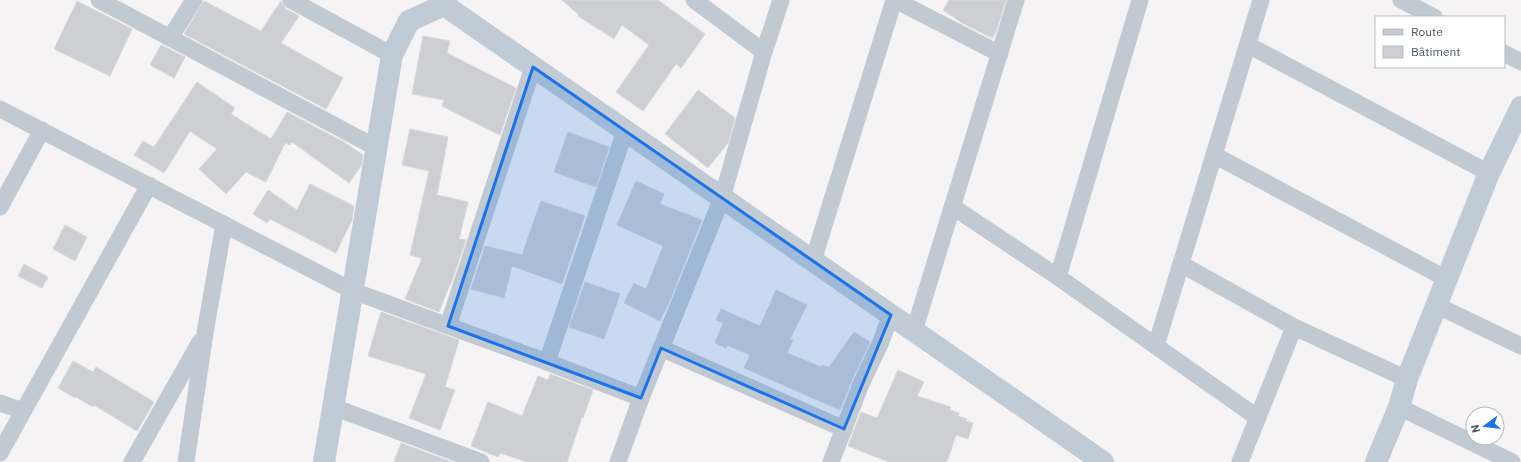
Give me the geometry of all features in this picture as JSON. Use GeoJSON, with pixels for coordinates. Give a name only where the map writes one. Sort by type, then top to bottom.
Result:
{"type":"FeatureCollection","features":[{"type":"Feature","properties":{"kind":"street"},"geometry":{"type":"LineString","coordinates":[[99,0],[376,148]]}},
{"type":"Feature","properties":{"kind":"street"},"geometry":{"type":"LineString","coordinates":[[170,38],[194,0]]}},
{"type":"Feature","properties":{"kind":"street"},"geometry":{"type":"LineString","coordinates":[[292,0],[392,55]]}},
{"type":"Feature","properties":{"kind":"street"},"geometry":{"type":"LineString","coordinates":[[694,0],[764,52]]}},
{"type":"Feature","properties":{"kind":"street"},"geometry":{"type":"LineString","coordinates":[[618,462],[641,398],[722,198],[764,52],[781,0]]}},
{"type":"Feature","properties":{"kind":"street"},"geometry":{"type":"LineString","coordinates":[[813,261],[894,0],[1000,54]]}},
{"type":"Feature","properties":{"kind":"street"},"geometry":{"type":"LineString","coordinates":[[914,331],[1016,0]]}},
{"type":"Feature","properties":{"kind":"street"},"geometry":{"type":"LineString","coordinates":[[1058,277],[1140,0]]}},
{"type":"Feature","properties":{"kind":"street"},"geometry":{"type":"LineString","coordinates":[[1156,346],[1261,0]]}},
{"type":"Feature","properties":{"kind":"street"},"geometry":{"type":"LineString","coordinates":[[1401,0],[1432,16]]}},
{"type":"Feature","properties":{"kind":"street"},"geometry":{"type":"LineString","coordinates":[[324,462],[392,55],[409,21],[446,2],[533,67],[1103,462]]}},
{"type":"Feature","properties":{"kind":"street"},"geometry":{"type":"LineString","coordinates":[[1248,45],[1489,173]]}},
{"type":"Feature","properties":{"kind":"street"},"geometry":{"type":"LineString","coordinates":[[1505,54],[1521,62]]}},
{"type":"Feature","properties":{"kind":"street"},"geometry":{"type":"LineString","coordinates":[[448,326],[533,67]]}},
{"type":"Feature","properties":{"kind":"street"},"geometry":{"type":"LineString","coordinates":[[1376,462],[1398,407],[1407,379],[1489,173],[1521,107]]}},
{"type":"Feature","properties":{"kind":"street"},"geometry":{"type":"LineString","coordinates":[[0,109],[353,291],[641,398]]}},
{"type":"Feature","properties":{"kind":"street"},"geometry":{"type":"LineString","coordinates":[[0,208],[42,130]]}},
{"type":"Feature","properties":{"kind":"street"},"geometry":{"type":"LineString","coordinates":[[547,362],[625,131]]}},
{"type":"Feature","properties":{"kind":"street"},"geometry":{"type":"LineString","coordinates":[[1214,155],[1447,279]]}},
{"type":"Feature","properties":{"kind":"street"},"geometry":{"type":"LineString","coordinates":[[0,454],[149,185]]}},
{"type":"Feature","properties":{"kind":"street"},"geometry":{"type":"LineString","coordinates":[[953,207],[1058,277],[1258,418]]}},
{"type":"Feature","properties":{"kind":"street"},"geometry":{"type":"LineString","coordinates":[[186,462],[205,333],[224,224]]}},
{"type":"Feature","properties":{"kind":"street"},"geometry":{"type":"LineString","coordinates":[[1181,264],[1294,327],[1407,379]]}},
{"type":"Feature","properties":{"kind":"street"},"geometry":{"type":"LineString","coordinates":[[1436,305],[1521,346]]}},
{"type":"Feature","properties":{"kind":"street"},"geometry":{"type":"LineString","coordinates":[[831,462],[861,384],[880,344],[891,315]]}},
{"type":"Feature","properties":{"kind":"street"},"geometry":{"type":"LineString","coordinates":[[1240,462],[1294,327]]}},
{"type":"Feature","properties":{"kind":"street"},"geometry":{"type":"LineString","coordinates":[[132,462],[205,333]]}},
{"type":"Feature","properties":{"kind":"street"},"geometry":{"type":"LineString","coordinates":[[661,348],[844,429]]}},
{"type":"Feature","properties":{"kind":"street"},"geometry":{"type":"LineString","coordinates":[[0,403],[23,411]]}},
{"type":"Feature","properties":{"kind":"street"},"geometry":{"type":"LineString","coordinates":[[333,407],[481,462]]}},
{"type":"Feature","properties":{"kind":"street"},"geometry":{"type":"LineString","coordinates":[[1398,407],[1512,462]]}},
{"type":"Feature","properties":{"kind":"highlighted area"},"geometry":{"type":"Polygon","coordinates":[[[533,67],[891,315],[844,429],[661,348],[641,398],[448,326],[533,67]]]}},
{"type":"Feature","properties":{"kind":"building"},"geometry":{"type":"Polygon","coordinates":[[[562,0],[658,0],[705,34],[681,68],[676,64],[643,111],[616,92],[649,45],[622,25],[614,39],[578,16],[579,15],[562,0]]]}},
{"type":"Feature","properties":{"kind":"building"},"geometry":{"type":"Polygon","coordinates":[[[949,0],[1006,0],[996,32],[992,38],[962,23],[943,10],[949,0]]]}},
{"type":"Feature","properties":{"kind":"building"},"geometry":{"type":"Polygon","coordinates":[[[77,1],[132,29],[110,76],[54,49],[77,1]]]}},
{"type":"Feature","properties":{"kind":"building"},"geometry":{"type":"Polygon","coordinates":[[[204,1],[261,31],[281,1],[286,9],[299,16],[281,43],[343,78],[326,109],[184,34],[204,1]]]}},
{"type":"Feature","properties":{"kind":"building"},"geometry":{"type":"Polygon","coordinates":[[[423,36],[450,41],[447,53],[516,88],[500,135],[442,106],[444,100],[412,94],[423,36]]]}},
{"type":"Feature","properties":{"kind":"building"},"geometry":{"type":"Polygon","coordinates":[[[161,45],[185,57],[174,78],[150,65],[161,45]]]}},
{"type":"Feature","properties":{"kind":"building"},"geometry":{"type":"Polygon","coordinates":[[[197,82],[235,108],[231,114],[271,139],[287,112],[342,141],[363,155],[361,166],[349,183],[292,142],[290,145],[285,143],[266,182],[246,172],[226,194],[199,169],[217,149],[190,131],[164,173],[134,155],[143,141],[154,147],[197,82]]]}},
{"type":"Feature","properties":{"kind":"building"},"geometry":{"type":"Polygon","coordinates":[[[698,90],[735,118],[728,143],[708,168],[665,134],[698,90]]]}},
{"type":"Feature","properties":{"kind":"building"},"geometry":{"type":"Polygon","coordinates":[[[410,129],[448,137],[437,195],[468,202],[459,239],[466,240],[451,284],[439,312],[405,299],[422,258],[410,255],[429,171],[402,165],[410,129]]]}},
{"type":"Feature","properties":{"kind":"building"},"geometry":{"type":"Polygon","coordinates":[[[568,132],[609,147],[596,187],[554,172],[568,132]]]}},
{"type":"Feature","properties":{"kind":"building"},"geometry":{"type":"Polygon","coordinates":[[[636,181],[664,194],[660,204],[702,220],[660,321],[624,303],[634,283],[646,289],[663,246],[617,225],[636,181]]]}},
{"type":"Feature","properties":{"kind":"building"},"geometry":{"type":"Polygon","coordinates":[[[310,184],[354,206],[352,220],[336,253],[270,219],[267,223],[253,214],[268,190],[297,210],[310,184]]]}},
{"type":"Feature","properties":{"kind":"building"},"geometry":{"type":"Polygon","coordinates":[[[541,201],[585,216],[562,284],[512,266],[504,298],[471,289],[485,246],[522,255],[541,201]]]}},
{"type":"Feature","properties":{"kind":"building"},"geometry":{"type":"Polygon","coordinates":[[[65,225],[87,237],[75,261],[53,249],[65,225]]]}},
{"type":"Feature","properties":{"kind":"building"},"geometry":{"type":"Polygon","coordinates":[[[24,264],[48,277],[42,288],[18,276],[24,264]]]}},
{"type":"Feature","properties":{"kind":"building"},"geometry":{"type":"Polygon","coordinates":[[[585,282],[620,294],[604,339],[569,327],[585,282]]]}},
{"type":"Feature","properties":{"kind":"building"},"geometry":{"type":"Polygon","coordinates":[[[776,290],[807,305],[790,339],[793,340],[787,353],[821,367],[822,365],[829,367],[854,332],[870,342],[840,410],[744,368],[750,355],[727,345],[726,348],[715,343],[723,323],[716,320],[721,309],[760,326],[776,290]]]}},
{"type":"Feature","properties":{"kind":"building"},"geometry":{"type":"Polygon","coordinates":[[[381,312],[459,340],[445,387],[455,390],[440,430],[409,418],[426,374],[368,356],[381,312]]]}},
{"type":"Feature","properties":{"kind":"building"},"geometry":{"type":"Polygon","coordinates":[[[73,361],[93,372],[96,367],[154,402],[137,431],[94,405],[93,407],[58,388],[73,361]]]}},
{"type":"Feature","properties":{"kind":"building"},"geometry":{"type":"Polygon","coordinates":[[[898,370],[924,382],[917,396],[951,407],[950,410],[959,413],[958,416],[973,423],[968,439],[956,435],[947,462],[889,462],[848,446],[861,412],[877,418],[898,370]]]}},
{"type":"Feature","properties":{"kind":"building"},"geometry":{"type":"Polygon","coordinates":[[[550,374],[593,390],[567,462],[527,462],[500,453],[498,457],[471,446],[488,402],[522,416],[538,376],[548,380],[550,374]]]}},
{"type":"Feature","properties":{"kind":"building"},"geometry":{"type":"Polygon","coordinates":[[[401,443],[452,462],[394,462],[401,443]]]}}]}
